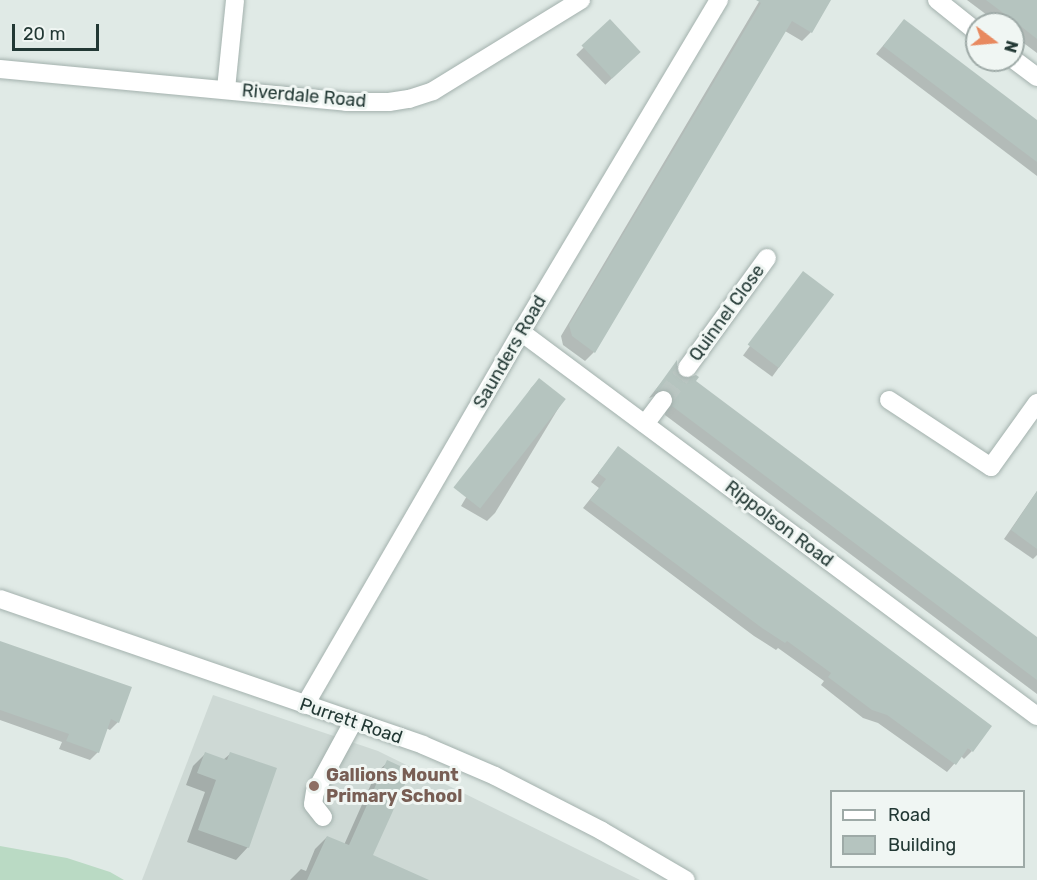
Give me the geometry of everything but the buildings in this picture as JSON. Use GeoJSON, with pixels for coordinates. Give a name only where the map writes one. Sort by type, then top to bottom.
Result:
{"type":"FeatureCollection","features":[{"type":"Feature","properties":{"kind":"street"},"geometry":{"type":"LineString","coordinates":[[226,89],[234,0]]}},
{"type":"Feature","properties":{"kind":"street","name":"Riverdale Road"},"geometry":{"type":"LineString","coordinates":[[0,69],[346,102],[409,99],[433,91],[581,0]]}},
{"type":"Feature","properties":{"kind":"street","name":"Saunders Road"},"geometry":{"type":"LineString","coordinates":[[304,705],[521,332],[719,0]]}},
{"type":"Feature","properties":{"kind":"street"},"geometry":{"type":"LineString","coordinates":[[937,0],[965,22]]}},
{"type":"Feature","properties":{"kind":"street","name":"Quinnel Close"},"geometry":{"type":"LineString","coordinates":[[687,368],[767,258]]}},
{"type":"Feature","properties":{"kind":"street","name":"Rippolson Road"},"geometry":{"type":"LineString","coordinates":[[521,332],[1037,716]]}},
{"type":"Feature","properties":{"kind":"street"},"geometry":{"type":"LineString","coordinates":[[645,424],[663,400]]}},
{"type":"Feature","properties":{"kind":"street"},"geometry":{"type":"LineString","coordinates":[[889,400],[991,467],[1037,403]]}},
{"type":"Feature","properties":{"kind":"street","name":"Purrett Road"},"geometry":{"type":"LineString","coordinates":[[0,598],[423,745],[495,776],[602,831],[686,880]]}},
{"type":"Feature","properties":{"kind":"street"},"geometry":{"type":"LineString","coordinates":[[323,817],[313,804],[315,792],[353,722]]}},
{"type":"Feature","properties":{"kind":"shaded area","name":"Gallions Mount Primary School"},"geometry":{"type":"Polygon","coordinates":[[[213,695],[378,751],[640,880],[142,880],[213,695]]]}},
{"type":"Feature","properties":{"kind":"green space"},"geometry":{"type":"Polygon","coordinates":[[[0,846],[67,858],[110,872],[124,880],[0,880],[0,846]]]}},
{"type":"Feature","properties":{"kind":"tunnel"},"geometry":{"type":"LineString","coordinates":[[663,400],[687,368]]}},
{"type":"Feature","properties":{"kind":"place","name":"Gallions Mount Primary School"},"geometry":{"type":"Point","coordinates":[314,786]}}]}
